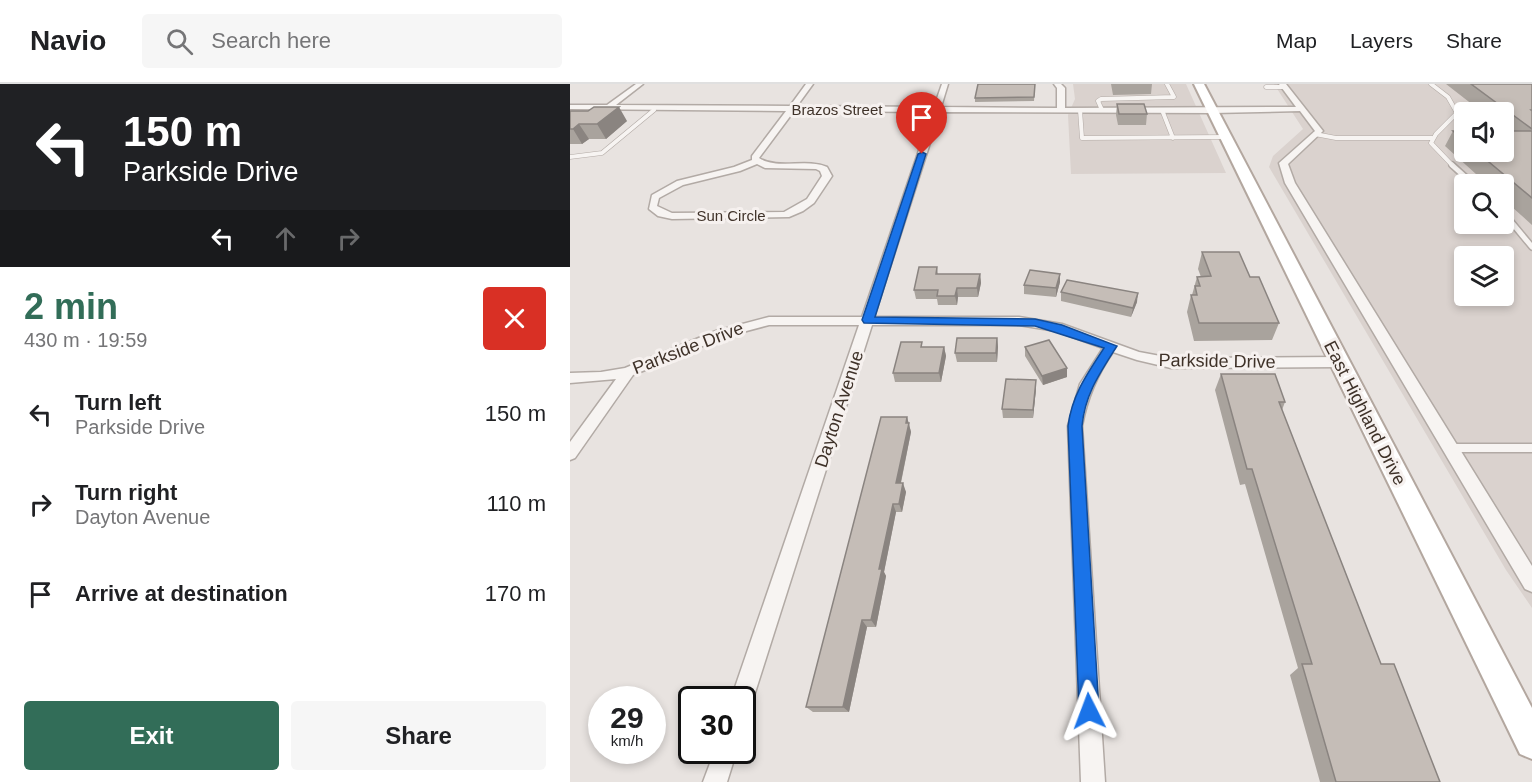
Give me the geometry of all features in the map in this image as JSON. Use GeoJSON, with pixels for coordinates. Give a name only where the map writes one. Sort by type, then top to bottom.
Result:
{"type":"FeatureCollection","features":[{"type":"Feature","properties":{"kind":"main road","name":"East Highland Drive"},"geometry":{"type":"LineString","coordinates":[[1199,84],[1532,742]]}},
{"type":"Feature","properties":{"kind":"street"},"geometry":{"type":"LineString","coordinates":[[606,109],[640,84]]}},
{"type":"Feature","properties":{"kind":"street"},"geometry":{"type":"LineString","coordinates":[[757,161],[755,158],[810,84]]}},
{"type":"Feature","properties":{"kind":"street","name":"Dayton Avenue"},"geometry":{"type":"LineString","coordinates":[[746,686],[945,84]]}},
{"type":"Feature","properties":{"kind":"street"},"geometry":{"type":"LineString","coordinates":[[1057,84],[1061,88],[1061,110]]}},
{"type":"Feature","properties":{"kind":"street"},"geometry":{"type":"LineString","coordinates":[[1284,85],[1318,131],[1283,163],[1285,173],[1532,583]]}},
{"type":"Feature","properties":{"kind":"street","name":"Brazos Street"},"geometry":{"type":"LineString","coordinates":[[570,107],[654,110],[1162,110],[1213,111],[1241,115],[1304,113]]}},
{"type":"Feature","properties":{"kind":"street","name":"Sun Circle"},"geometry":{"type":"LineString","coordinates":[[757,161],[765,165],[817,166],[824,169],[827,176],[811,203],[801,210],[785,215],[672,216],[662,214],[652,207],[655,197],[675,185],[737,169],[757,161]]}},
{"type":"Feature","properties":{"kind":"street","name":"Parkside Drive"},"geometry":{"type":"LineString","coordinates":[[570,378],[628,372],[750,324],[769,321],[1035,322],[1058,327],[1151,360],[1171,363],[1340,362]]}},
{"type":"Feature","properties":{"kind":"street"},"geometry":{"type":"LineString","coordinates":[[1093,782],[1075,426],[1077,407],[1084,387],[1111,346]]}},
{"type":"Feature","properties":{"kind":"street"},"geometry":{"type":"LineString","coordinates":[[570,454],[628,372]]}},
{"type":"Feature","properties":{"kind":"street"},"geometry":{"type":"LineString","coordinates":[[715,782],[721,764]]}},
{"type":"Feature","properties":{"kind":"lane"},"geometry":{"type":"LineString","coordinates":[[1102,110],[1098,101],[1101,99],[1174,97],[1167,84]]}},
{"type":"Feature","properties":{"kind":"lane"},"geometry":{"type":"LineString","coordinates":[[1315,134],[1336,138],[1432,138],[1454,121],[1457,113],[1448,97],[1431,84]]}},
{"type":"Feature","properties":{"kind":"lane"},"geometry":{"type":"LineString","coordinates":[[1266,87],[1284,85]]}},
{"type":"Feature","properties":{"kind":"lane"},"geometry":{"type":"LineString","coordinates":[[1133,98],[1136,111]]}},
{"type":"Feature","properties":{"kind":"lane"},"geometry":{"type":"LineString","coordinates":[[578,114],[586,108]]}},
{"type":"Feature","properties":{"kind":"lane"},"geometry":{"type":"LineString","coordinates":[[570,157],[602,153],[654,110]]}},
{"type":"Feature","properties":{"kind":"lane"},"geometry":{"type":"LineString","coordinates":[[1080,110],[1082,138],[1226,137]]}},
{"type":"Feature","properties":{"kind":"lane"},"geometry":{"type":"LineString","coordinates":[[1162,110],[1173,138]]}},
{"type":"Feature","properties":{"kind":"lane"},"geometry":{"type":"LineString","coordinates":[[1432,138],[1431,142],[1437,151],[1462,174]]}},
{"type":"Feature","properties":{"kind":"lane"},"geometry":{"type":"LineString","coordinates":[[1514,225],[1532,247]]}},
{"type":"Feature","properties":{"kind":"lane"},"geometry":{"type":"LineString","coordinates":[[1451,448],[1532,448]]}},
{"type":"Feature","properties":{"kind":"shaded area"},"geometry":{"type":"Polygon","coordinates":[[[1073,84],[1186,84],[1226,173],[1071,174],[1068,115],[1075,99],[1073,84]]]}},
{"type":"Feature","properties":{"kind":"shaded area"},"geometry":{"type":"Polygon","coordinates":[[[1274,84],[1532,84],[1532,608],[1506,570],[1269,167],[1273,156],[1303,129],[1274,84]]]}},
{"type":"Feature","properties":{"kind":"building"},"geometry":{"type":"Polygon","coordinates":[[[978,84],[1035,84],[1034,97],[975,98],[978,84]]]}},
{"type":"Feature","properties":{"kind":"building"},"geometry":{"type":"Polygon","coordinates":[[[1471,84],[1532,84],[1532,129],[1514,116],[1514,102],[1495,102],[1471,84]]]}},
{"type":"Feature","properties":{"kind":"building"},"geometry":{"type":"Polygon","coordinates":[[[1117,104],[1144,104],[1147,114],[1119,114],[1117,104]]]}},
{"type":"Feature","properties":{"kind":"building"},"geometry":{"type":"Polygon","coordinates":[[[594,107],[619,107],[597,124],[579,124],[570,129],[570,111],[588,111],[594,107]]]}},
{"type":"Feature","properties":{"kind":"building"},"geometry":{"type":"Polygon","coordinates":[[[1514,131],[1532,131],[1532,198],[1514,183],[1514,174],[1503,174],[1489,162],[1514,162],[1514,131]]]}},
{"type":"Feature","properties":{"kind":"building"},"geometry":{"type":"Polygon","coordinates":[[[1202,252],[1239,252],[1250,277],[1259,277],[1279,323],[1199,323],[1191,295],[1197,295],[1195,286],[1200,286],[1197,277],[1211,276],[1202,252]]]}},
{"type":"Feature","properties":{"kind":"building"},"geometry":{"type":"Polygon","coordinates":[[[919,267],[937,267],[936,274],[980,274],[977,288],[957,288],[955,296],[937,296],[938,290],[914,290],[919,267]]]}},
{"type":"Feature","properties":{"kind":"building"},"geometry":{"type":"Polygon","coordinates":[[[1030,270],[1060,274],[1056,288],[1024,285],[1030,270]]]}},
{"type":"Feature","properties":{"kind":"building"},"geometry":{"type":"Polygon","coordinates":[[[1067,280],[1138,293],[1133,308],[1061,292],[1067,280]]]}},
{"type":"Feature","properties":{"kind":"building"},"geometry":{"type":"Polygon","coordinates":[[[957,338],[997,338],[996,353],[955,353],[957,338]]]}},
{"type":"Feature","properties":{"kind":"building"},"geometry":{"type":"Polygon","coordinates":[[[1049,340],[1067,368],[1042,376],[1025,347],[1049,340]]]}},
{"type":"Feature","properties":{"kind":"building"},"geometry":{"type":"Polygon","coordinates":[[[901,342],[922,342],[921,347],[944,347],[939,373],[893,373],[901,342]]]}},
{"type":"Feature","properties":{"kind":"building"},"geometry":{"type":"Polygon","coordinates":[[[1221,374],[1275,374],[1285,402],[1279,402],[1381,664],[1394,664],[1440,782],[1336,782],[1302,664],[1312,664],[1252,469],[1247,469],[1221,374]]]}},
{"type":"Feature","properties":{"kind":"building"},"geometry":{"type":"Polygon","coordinates":[[[1006,379],[1036,380],[1033,410],[1002,409],[1006,379]]]}},
{"type":"Feature","properties":{"kind":"building"},"geometry":{"type":"Polygon","coordinates":[[[881,417],[907,417],[906,423],[909,423],[896,483],[903,483],[899,504],[893,504],[871,620],[862,620],[843,707],[806,707],[881,417]]]}},
{"type":"Feature","properties":{"kind":"route"},"geometry":{"type":"LineString","coordinates":[[922,154],[868,320],[1035,322],[1058,327],[1111,346],[1084,387],[1077,407],[1075,426],[1089,711]]}}]}
